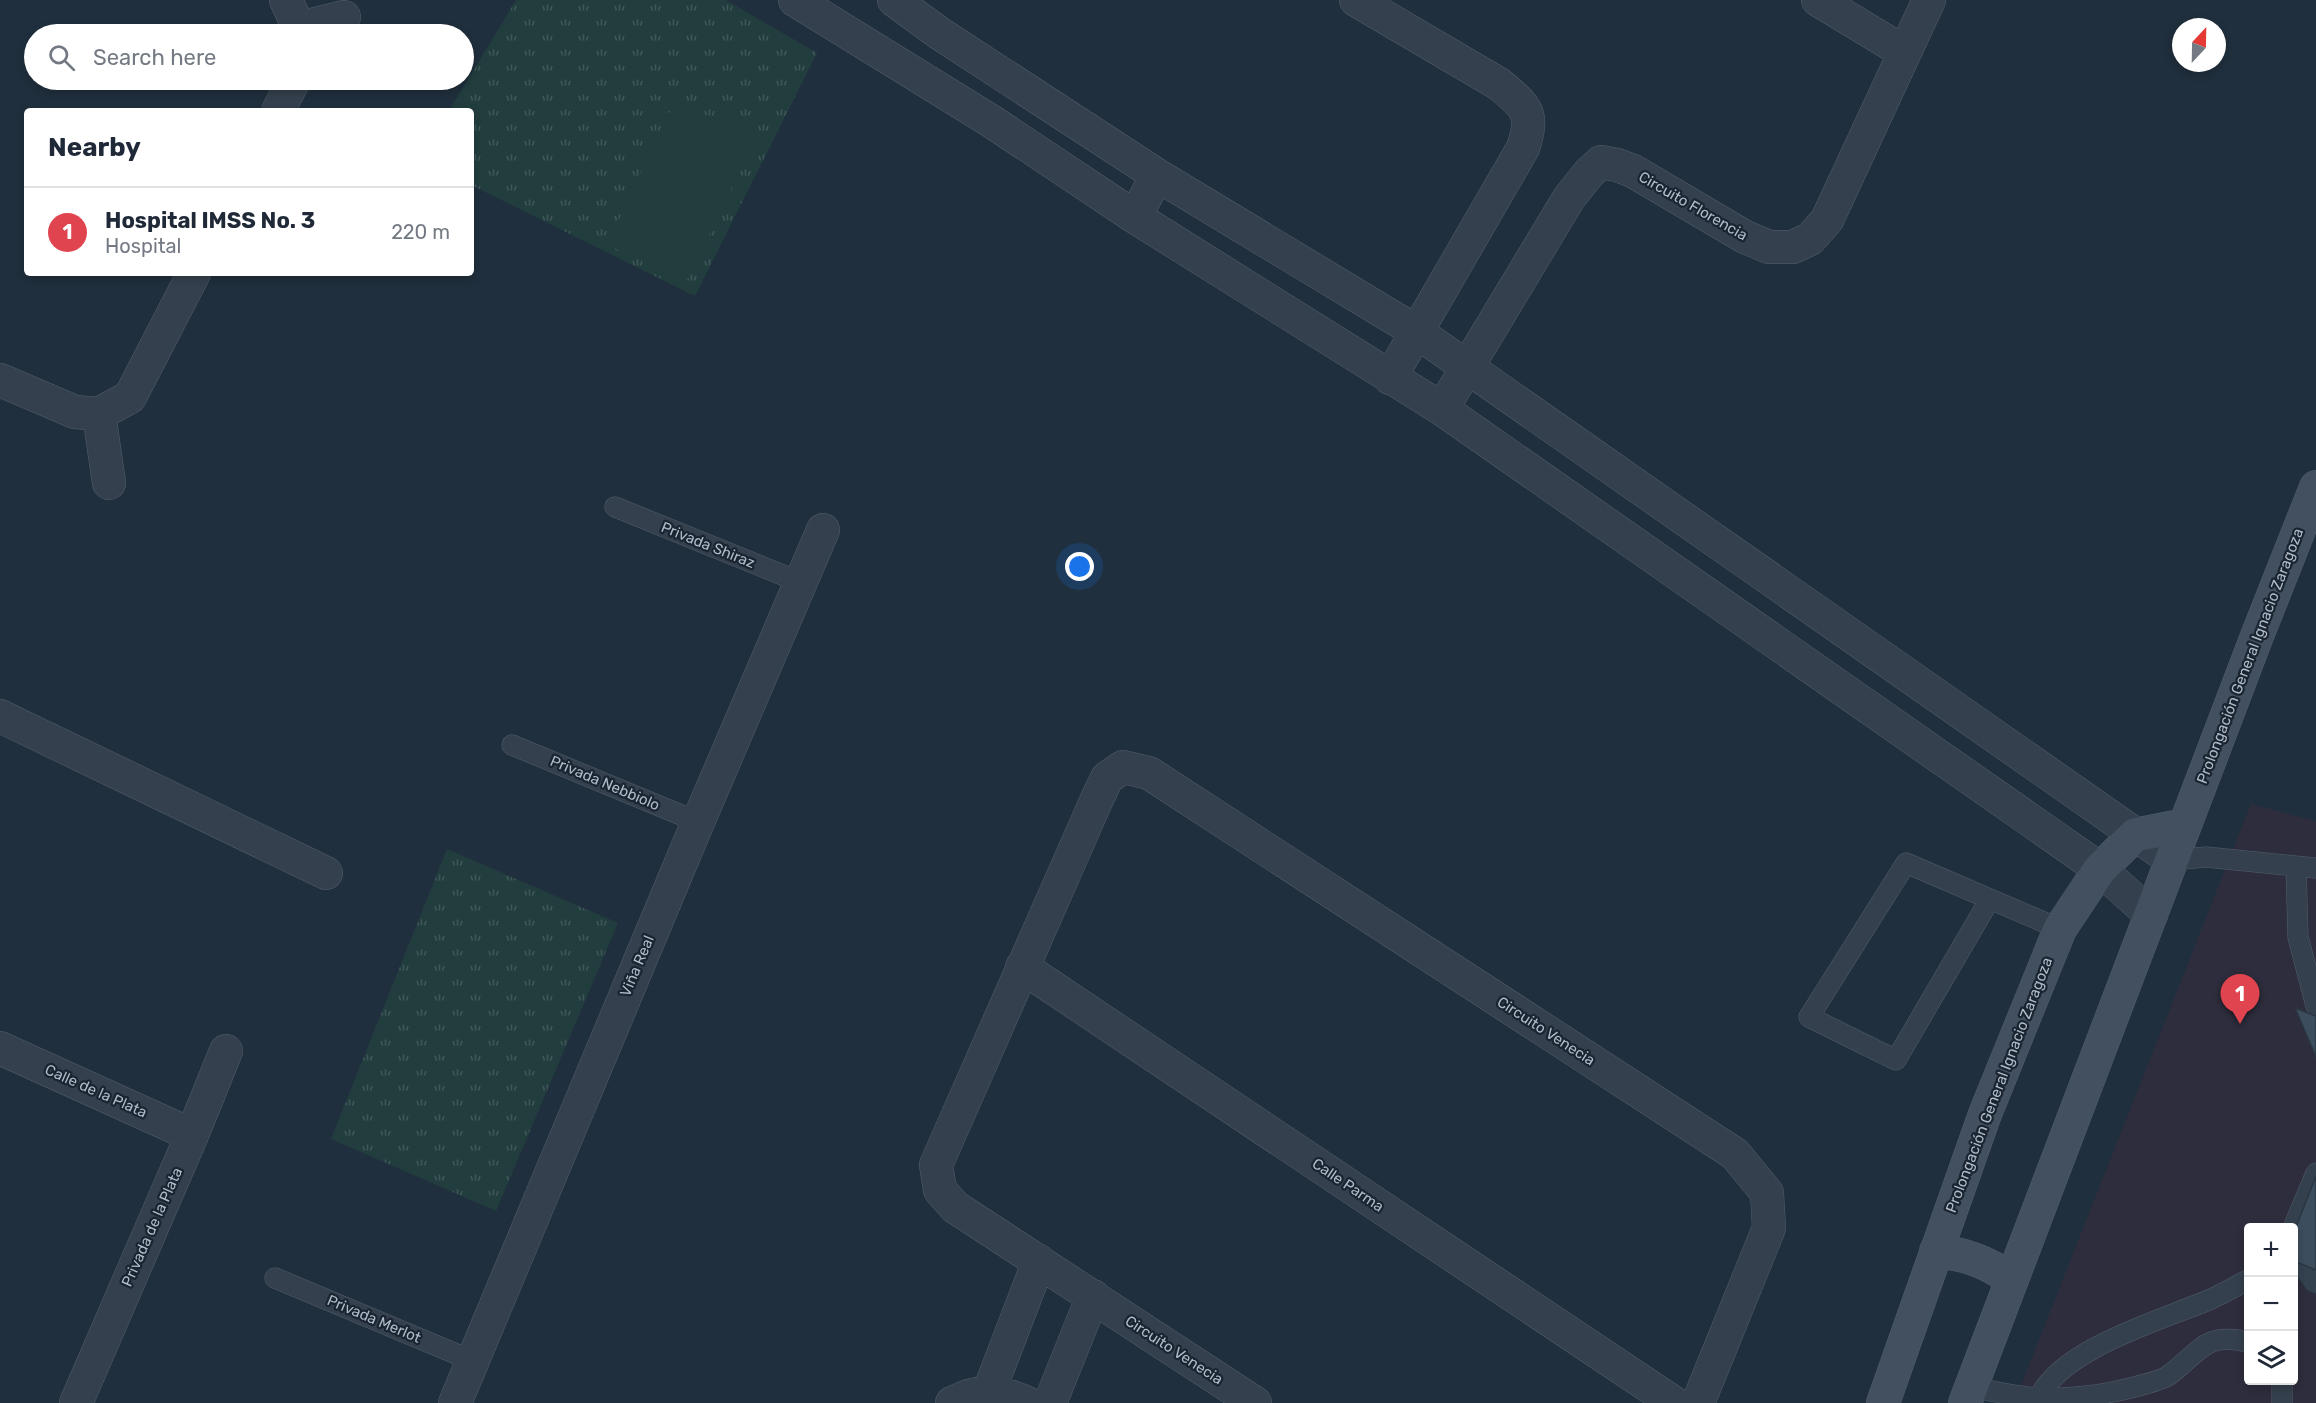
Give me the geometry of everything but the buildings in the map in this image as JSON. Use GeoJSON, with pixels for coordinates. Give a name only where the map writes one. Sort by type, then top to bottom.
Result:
{"type":"FeatureCollection","features":[{"type":"Feature","properties":{"kind":"street"},"geometry":{"type":"LineString","coordinates":[[795,0],[835,10],[991,121],[1135,218],[1442,409],[2100,869],[2151,915]]}},
{"type":"Feature","properties":{"kind":"street"},"geometry":{"type":"LineString","coordinates":[[894,0],[939,33],[1157,176],[1417,332],[2172,860]]}},
{"type":"Feature","properties":{"kind":"street"},"geometry":{"type":"LineString","coordinates":[[1356,0],[1499,84],[1519,101],[1528,114],[1530,128],[1523,148],[1390,378]]}},
{"type":"Feature","properties":{"kind":"street"},"geometry":{"type":"LineString","coordinates":[[1818,0],[1904,52]]}},
{"type":"Feature","properties":{"kind":"street","name":"Circuito Florencia"},"geometry":{"type":"LineString","coordinates":[[1442,409],[1569,198],[1601,162],[1634,171],[1744,237],[1769,247],[1793,247],[1810,239],[1827,220],[1929,0]]}},
{"type":"Feature","properties":{"kind":"street"},"geometry":{"type":"LineString","coordinates":[[295,21],[344,18]]}},
{"type":"Feature","properties":{"kind":"street"},"geometry":{"type":"LineString","coordinates":[[280,108],[289,90]]}},
{"type":"Feature","properties":{"kind":"street"},"geometry":{"type":"LineString","coordinates":[[1135,218],[1157,176]]}},
{"type":"Feature","properties":{"kind":"street"},"geometry":{"type":"LineString","coordinates":[[0,380],[75,412],[99,414],[130,397],[192,276]]}},
{"type":"Feature","properties":{"kind":"street"},"geometry":{"type":"LineString","coordinates":[[99,414],[109,483]]}},
{"type":"Feature","properties":{"kind":"street","name":"Prolongación General Ignacio Zaragoza"},"geometry":{"type":"LineString","coordinates":[[1968,1395],[2316,487]]}},
{"type":"Feature","properties":{"kind":"street","name":"Viña Real"},"geometry":{"type":"LineString","coordinates":[[455,1403],[823,530]]}},
{"type":"Feature","properties":{"kind":"street"},"geometry":{"type":"LineString","coordinates":[[0,716],[326,873]]}},
{"type":"Feature","properties":{"kind":"street","name":"Circuito Venecia"},"geometry":{"type":"LineString","coordinates":[[1255,1403],[955,1207],[940,1190],[936,1164],[1107,778],[1123,768],[1149,773],[1735,1154],[1767,1193],[1769,1228],[1698,1403]]}},
{"type":"Feature","properties":{"kind":"street"},"geometry":{"type":"LineString","coordinates":[[2135,835],[2185,825]]}},
{"type":"Feature","properties":{"kind":"street","name":"Prolongación General Ignacio Zaragoza"},"geometry":{"type":"LineString","coordinates":[[1883,1403],[1985,1114],[2060,929],[2100,869],[2135,835]]}},
{"type":"Feature","properties":{"kind":"street","name":"Calle Parma"},"geometry":{"type":"LineString","coordinates":[[1022,968],[1674,1403]]}},
{"type":"Feature","properties":{"kind":"street","name":"Calle de la Plata"},"geometry":{"type":"LineString","coordinates":[[0,1048],[192,1135]]}},
{"type":"Feature","properties":{"kind":"street","name":"Privada de la Plata"},"geometry":{"type":"LineString","coordinates":[[76,1403],[226,1051]]}},
{"type":"Feature","properties":{"kind":"street"},"geometry":{"type":"LineString","coordinates":[[1936,1251],[1981,1260],[2012,1280]]}},
{"type":"Feature","properties":{"kind":"street"},"geometry":{"type":"LineString","coordinates":[[988,1394],[1039,1261]]}},
{"type":"Feature","properties":{"kind":"street"},"geometry":{"type":"LineString","coordinates":[[1050,1403],[1093,1296]]}},
{"type":"Feature","properties":{"kind":"street"},"geometry":{"type":"LineString","coordinates":[[952,1403],[972,1394],[1006,1394],[1028,1403]]}},
{"type":"Feature","properties":{"kind":"lane","name":"Privada Shiraz"},"geometry":{"type":"LineString","coordinates":[[615,507],[800,582]]}},
{"type":"Feature","properties":{"kind":"lane","name":"Privada Nebbiolo"},"geometry":{"type":"LineString","coordinates":[[512,745],[698,822]]}},
{"type":"Feature","properties":{"kind":"lane"},"geometry":{"type":"LineString","coordinates":[[2172,860],[2206,857],[2316,868]]}},
{"type":"Feature","properties":{"kind":"lane"},"geometry":{"type":"LineString","coordinates":[[1990,899],[1896,1060],[1809,1017],[1906,862],[2060,929]]}},
{"type":"Feature","properties":{"kind":"lane"},"geometry":{"type":"LineString","coordinates":[[2296,866],[2298,937],[2315,1004]]}},
{"type":"Feature","properties":{"kind":"lane"},"geometry":{"type":"LineString","coordinates":[[2295,1223],[2313,1185],[2316,1173]]}},
{"type":"Feature","properties":{"kind":"lane","name":"Privada Merlot"},"geometry":{"type":"LineString","coordinates":[[276,1278],[473,1361]]}},
{"type":"Feature","properties":{"kind":"lane"},"geometry":{"type":"LineString","coordinates":[[2038,1401],[2059,1371],[2089,1352],[2127,1332],[2211,1299],[2244,1282]]}},
{"type":"Feature","properties":{"kind":"lane"},"geometry":{"type":"LineString","coordinates":[[1968,1395],[2038,1401],[2112,1392],[2168,1377],[2194,1352],[2207,1344],[2221,1339],[2244,1341]]}},
{"type":"Feature","properties":{"kind":"lane"},"geometry":{"type":"LineString","coordinates":[[2282,1403],[2283,1385]]}},
{"type":"Feature","properties":{"kind":"shaded area"},"geometry":{"type":"Polygon","coordinates":[[[2251,804],[2316,821],[2316,1403],[2014,1403],[2251,804]]]}},
{"type":"Feature","properties":{"kind":"green space"},"geometry":{"type":"Polygon","coordinates":[[[516,0],[726,0],[817,53],[695,296],[474,186],[474,108],[451,108],[462,90],[474,90],[474,70],[516,0]]]}},
{"type":"Feature","properties":{"kind":"green space"},"geometry":{"type":"Polygon","coordinates":[[[674,103],[757,135],[688,279],[607,245],[674,103]]]}},
{"type":"Feature","properties":{"kind":"green space"},"geometry":{"type":"Polygon","coordinates":[[[447,849],[618,923],[496,1211],[331,1139],[447,849]]]}},
{"type":"Feature","properties":{"kind":"place","name":"Hospital IMSS No. 3"},"geometry":{"type":"Point","coordinates":[2240,1024]}}]}
